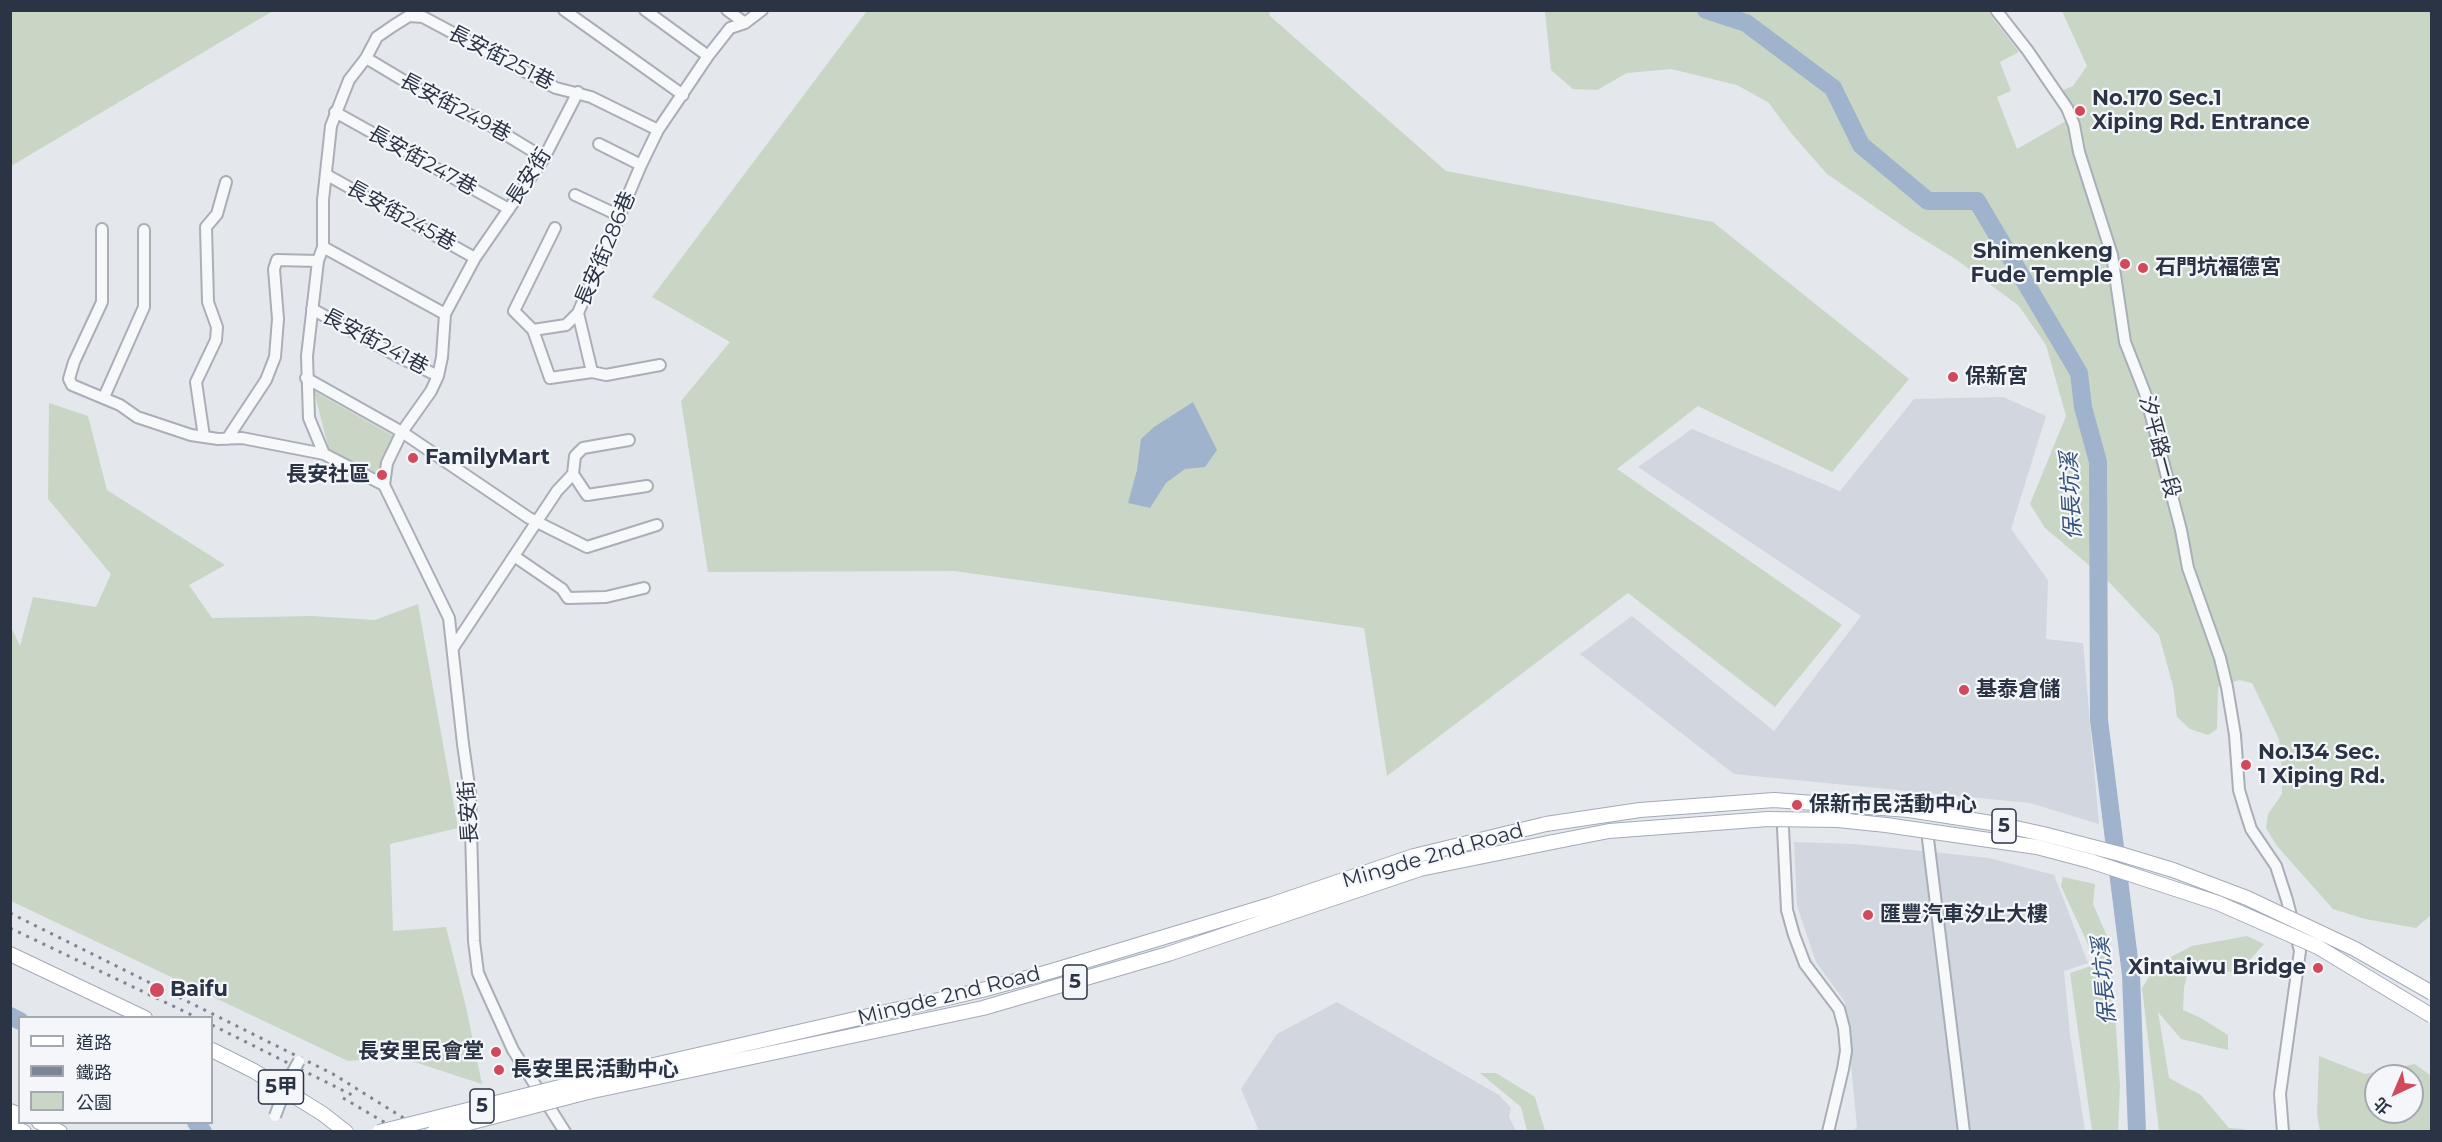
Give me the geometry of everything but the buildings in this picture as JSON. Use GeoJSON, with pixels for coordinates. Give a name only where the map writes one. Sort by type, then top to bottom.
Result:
{"type":"FeatureCollection","features":[{"type":"Feature","properties":{"kind":"main road","name":"Mingde 2nd Road"},"geometry":{"type":"LineString","coordinates":[[434,1131],[586,1087],[1052,971],[1270,905],[1414,856],[1546,824],[1640,810],[1774,800],[1889,807],[1998,824],[2063,838],[2173,870],[2239,895],[2355,949],[2432,993]]}},
{"type":"Feature","properties":{"kind":"main road","name":"Mingde 2nd Road"},"geometry":{"type":"LineString","coordinates":[[379,1131],[586,1087],[983,1008],[1168,954],[1420,869],[1631,828],[1768,819],[1838,820],[1886,825],[2037,847],[2090,861],[2218,903],[2318,947],[2432,1016]]}},
{"type":"Feature","properties":{"kind":"main road"},"geometry":{"type":"LineString","coordinates":[[10,954],[143,1016]]}},
{"type":"Feature","properties":{"kind":"main road","name":"5甲"},"geometry":{"type":"LineString","coordinates":[[213,1050],[255,1071],[346,1131]]}},
{"type":"Feature","properties":{"kind":"main road"},"geometry":{"type":"LineString","coordinates":[[44,1124],[60,1131]]}},
{"type":"Feature","properties":{"kind":"main road"},"geometry":{"type":"LineString","coordinates":[[10,1126],[24,1131]]}},
{"type":"Feature","properties":{"kind":"street"},"geometry":{"type":"LineString","coordinates":[[645,10],[708,56]]}},
{"type":"Feature","properties":{"kind":"street"},"geometry":{"type":"LineString","coordinates":[[727,10],[745,23]]}},
{"type":"Feature","properties":{"kind":"street"},"geometry":{"type":"LineString","coordinates":[[578,92],[658,130],[708,56],[730,28],[745,23],[762,10]]}},
{"type":"Feature","properties":{"kind":"street","name":"汐平路一段"},"geometry":{"type":"LineString","coordinates":[[1996,10],[2028,51],[2067,108],[2074,125],[2079,152],[2112,255],[2125,342],[2145,393],[2181,530],[2188,568],[2220,658],[2235,735],[2239,790],[2244,810],[2251,829],[2276,866],[2300,951],[2280,1094],[2283,1131]]}},
{"type":"Feature","properties":{"kind":"street"},"geometry":{"type":"LineString","coordinates":[[569,12],[682,95]]}},
{"type":"Feature","properties":{"kind":"street","name":"長安街251巷"},"geometry":{"type":"LineString","coordinates":[[366,58],[377,37],[409,16],[423,17],[556,88],[578,92]]}},
{"type":"Feature","properties":{"kind":"street"},"geometry":{"type":"LineString","coordinates":[[324,454],[309,418],[306,378],[318,261],[323,247],[323,200],[331,126],[335,112],[349,80],[366,58]]}},
{"type":"Feature","properties":{"kind":"street","name":"長安街249巷"},"geometry":{"type":"LineString","coordinates":[[366,58],[418,90],[485,122],[544,158]]}},
{"type":"Feature","properties":{"kind":"street","name":"長安街"},"geometry":{"type":"LineString","coordinates":[[565,1131],[513,1050],[478,974],[474,941],[470,793],[462,744],[449,618],[384,485],[387,463],[402,432],[431,391],[438,376],[442,357],[445,314],[475,258],[544,158],[578,92]]}},
{"type":"Feature","properties":{"kind":"street","name":"長安街247巷"},"geometry":{"type":"LineString","coordinates":[[335,112],[509,209]]}},
{"type":"Feature","properties":{"kind":"street","name":"長安街286巷"},"geometry":{"type":"LineString","coordinates":[[592,372],[578,313],[658,130]]}},
{"type":"Feature","properties":{"kind":"street"},"geometry":{"type":"LineString","coordinates":[[599,144],[641,165]]}},
{"type":"Feature","properties":{"kind":"street","name":"長安街245巷"},"geometry":{"type":"LineString","coordinates":[[327,175],[475,258]]}},
{"type":"Feature","properties":{"kind":"street"},"geometry":{"type":"LineString","coordinates":[[204,437],[196,395],[196,382],[216,340],[217,327],[208,302],[206,227],[217,214],[226,182]]}},
{"type":"Feature","properties":{"kind":"street"},"geometry":{"type":"LineString","coordinates":[[575,195],[620,216]]}},
{"type":"Feature","properties":{"kind":"street"},"geometry":{"type":"LineString","coordinates":[[555,228],[514,311],[533,330],[550,378],[592,372],[606,375],[660,365]]}},
{"type":"Feature","properties":{"kind":"street"},"geometry":{"type":"LineString","coordinates":[[102,229],[102,302],[74,362],[69,380],[72,385],[120,405],[138,417],[192,435],[227,439],[242,438],[324,454],[384,485]]}},
{"type":"Feature","properties":{"kind":"street"},"geometry":{"type":"LineString","coordinates":[[104,398],[144,307],[144,230]]}},
{"type":"Feature","properties":{"kind":"street"},"geometry":{"type":"LineString","coordinates":[[323,247],[445,314]]}},
{"type":"Feature","properties":{"kind":"street"},"geometry":{"type":"LineString","coordinates":[[227,439],[266,380],[275,357],[278,319],[274,269],[277,260],[318,261]]}},
{"type":"Feature","properties":{"kind":"street","name":"長安街241巷"},"geometry":{"type":"LineString","coordinates":[[312,309],[438,376]]}},
{"type":"Feature","properties":{"kind":"street"},"geometry":{"type":"LineString","coordinates":[[533,330],[566,325],[578,313]]}},
{"type":"Feature","properties":{"kind":"street"},"geometry":{"type":"LineString","coordinates":[[306,378],[402,432],[536,522],[587,547],[657,525]]}},
{"type":"Feature","properties":{"kind":"street"},"geometry":{"type":"LineString","coordinates":[[453,648],[557,491],[573,474],[575,456],[582,447],[628,440]]}},
{"type":"Feature","properties":{"kind":"street"},"geometry":{"type":"LineString","coordinates":[[573,474],[587,495],[647,486]]}},
{"type":"Feature","properties":{"kind":"street"},"geometry":{"type":"LineString","coordinates":[[514,556],[562,589],[568,598],[606,597],[644,588]]}},
{"type":"Feature","properties":{"kind":"street"},"geometry":{"type":"LineString","coordinates":[[1783,828],[1787,910],[1794,935],[1805,964],[1839,1009],[1844,1028],[1846,1051],[1828,1131]]}},
{"type":"Feature","properties":{"kind":"street"},"geometry":{"type":"LineString","coordinates":[[1928,839],[1965,1131]]}},
{"type":"Feature","properties":{"kind":"street"},"geometry":{"type":"LineString","coordinates":[[275,1116],[289,1079],[299,1061]]}},
{"type":"Feature","properties":{"kind":"shaded area"},"geometry":{"type":"Polygon","coordinates":[[[2003,397],[2046,416],[2011,529],[2048,580],[2046,639],[2083,643],[2099,824],[2030,803],[1734,774],[1580,654],[1632,616],[1774,731],[1861,616],[1638,467],[1692,429],[1840,491],[1914,399],[2003,397]]]}},
{"type":"Feature","properties":{"kind":"shaded area"},"geometry":{"type":"Polygon","coordinates":[[[1794,842],[1855,844],[1989,858],[2054,875],[2088,963],[2064,971],[2070,1034],[2085,1131],[1853,1131],[1857,1127],[1845,1002],[1816,962],[1797,906],[1794,842]]]}},
{"type":"Feature","properties":{"kind":"shaded area"},"geometry":{"type":"Polygon","coordinates":[[[1337,1002],[1499,1095],[1511,1108],[1509,1117],[1516,1131],[1259,1131],[1241,1089],[1277,1034],[1337,1002]]]}},
{"type":"Feature","properties":{"kind":"green space"},"geometry":{"type":"Polygon","coordinates":[[[11,10],[273,10],[273,11],[11,166],[11,10]]]}},
{"type":"Feature","properties":{"kind":"green space"},"geometry":{"type":"Polygon","coordinates":[[[867,11],[1269,11],[1270,16],[1446,171],[1713,222],[1909,379],[1832,472],[1698,406],[1617,469],[1842,625],[1775,707],[1628,593],[1387,776],[1364,628],[954,571],[708,572],[681,401],[730,342],[652,297],[867,11]]]}},
{"type":"Feature","properties":{"kind":"green space"},"geometry":{"type":"Polygon","coordinates":[[[1545,11],[1989,11],[2019,52],[2000,62],[2011,91],[1997,97],[2017,149],[2066,121],[2053,94],[2073,86],[2087,66],[2062,11],[2431,11],[2431,915],[2416,928],[2365,919],[2333,909],[2277,846],[2266,828],[2268,814],[2282,794],[2279,739],[2252,683],[2239,680],[2218,687],[2217,729],[2208,735],[2190,729],[2177,717],[2173,686],[2159,635],[2109,582],[2045,528],[2030,504],[2066,416],[2046,345],[2019,306],[1957,260],[1827,174],[1791,133],[1769,103],[1737,85],[1671,69],[1627,73],[1597,90],[1573,89],[1551,70],[1545,11]]]}},
{"type":"Feature","properties":{"kind":"green space"},"geometry":{"type":"Polygon","coordinates":[[[314,391],[397,438],[378,477],[329,450],[314,391]]]}},
{"type":"Feature","properties":{"kind":"green space"},"geometry":{"type":"Polygon","coordinates":[[[49,403],[88,416],[107,490],[225,565],[189,585],[212,618],[312,616],[375,620],[418,604],[458,828],[390,844],[393,931],[446,927],[482,1084],[399,1057],[348,1061],[11,901],[11,627],[20,646],[33,597],[96,607],[111,574],[48,499],[49,403]]]}},
{"type":"Feature","properties":{"kind":"green space"},"geometry":{"type":"Polygon","coordinates":[[[2063,877],[2095,884],[2093,904],[2110,943],[2120,1086],[2118,1131],[2092,1131],[2070,973],[2097,964],[2061,886],[2063,877]]]}},
{"type":"Feature","properties":{"kind":"green space"},"geometry":{"type":"Polygon","coordinates":[[[2247,936],[2264,944],[2240,971],[2187,975],[2184,988],[2183,1010],[2228,1035],[2228,1050],[2181,1039],[2158,1012],[2169,1078],[2201,1095],[2229,1128],[2246,1131],[2159,1131],[2142,988],[2157,964],[2192,946],[2247,936]]]}},
{"type":"Feature","properties":{"kind":"green space"},"geometry":{"type":"Polygon","coordinates":[[[2319,1056],[2364,1074],[2364,1124],[2424,1124],[2424,1071],[2431,1076],[2431,1131],[2320,1131],[2317,1115],[2319,1056]]]}},
{"type":"Feature","properties":{"kind":"green space"},"geometry":{"type":"Polygon","coordinates":[[[1480,1073],[1496,1073],[1535,1097],[1545,1131],[1527,1131],[1521,1107],[1480,1073]]]}},
{"type":"Feature","properties":{"kind":"water"},"geometry":{"type":"Polygon","coordinates":[[[1193,402],[1217,450],[1205,467],[1185,469],[1166,483],[1150,508],[1128,503],[1137,470],[1141,439],[1154,427],[1193,402]]]}},
{"type":"Feature","properties":{"kind":"waterway","name":"保長坑溪"},"geometry":{"type":"LineString","coordinates":[[1706,10],[1746,23],[1833,88],[1861,145],[1928,201],[1977,201],[2079,373],[2083,407],[2098,462],[2099,720],[2131,975],[2137,1132]]}},
{"type":"Feature","properties":{"kind":"waterway"},"geometry":{"type":"LineString","coordinates":[[10,1016],[18,1020]]}},
{"type":"Feature","properties":{"kind":"waterway"},"geometry":{"type":"LineString","coordinates":[[197,1124],[203,1132]]}},
{"type":"Feature","properties":{"kind":"railway"},"geometry":{"type":"LineString","coordinates":[[10,913],[333,1074],[426,1132]]}},
{"type":"Feature","properties":{"kind":"railway"},"geometry":{"type":"LineString","coordinates":[[10,928],[194,1016]]}},
{"type":"Feature","properties":{"kind":"railway"},"geometry":{"type":"LineString","coordinates":[[213,1026],[356,1097]]}},
{"type":"Feature","properties":{"kind":"railway"},"geometry":{"type":"LineString","coordinates":[[343,1098],[401,1132]]}},
{"type":"Feature","properties":{"kind":"place","name":"No.170 Sec.1 Xiping Rd. Entrance"},"geometry":{"type":"Point","coordinates":[2080,111]}},
{"type":"Feature","properties":{"kind":"place","name":"Shimenkeng Fude Temple"},"geometry":{"type":"Point","coordinates":[2125,264]}},
{"type":"Feature","properties":{"kind":"place","name":"石門坑福德宮"},"geometry":{"type":"Point","coordinates":[2143,268]}},
{"type":"Feature","properties":{"kind":"place","name":"保新宮"},"geometry":{"type":"Point","coordinates":[1953,377]}},
{"type":"Feature","properties":{"kind":"place","name":"FamilyMart"},"geometry":{"type":"Point","coordinates":[413,458]}},
{"type":"Feature","properties":{"kind":"place","name":"長安社區"},"geometry":{"type":"Point","coordinates":[382,475]}},
{"type":"Feature","properties":{"kind":"place","name":"基泰倉儲"},"geometry":{"type":"Point","coordinates":[1964,690]}},
{"type":"Feature","properties":{"kind":"place","name":"No.134 Sec. 1 Xiping Rd."},"geometry":{"type":"Point","coordinates":[2246,765]}},
{"type":"Feature","properties":{"kind":"place","name":"保新市民活動中心"},"geometry":{"type":"Point","coordinates":[1797,805]}},
{"type":"Feature","properties":{"kind":"place","name":"匯豐汽車汐止大樓"},"geometry":{"type":"Point","coordinates":[1868,915]}},
{"type":"Feature","properties":{"kind":"place","name":"Xintaiwu Bridge"},"geometry":{"type":"Point","coordinates":[2318,968]}},
{"type":"Feature","properties":{"kind":"place","name":"Baifu"},"geometry":{"type":"Point","coordinates":[157,990]}},
{"type":"Feature","properties":{"kind":"place","name":"長安里民會堂"},"geometry":{"type":"Point","coordinates":[496,1052]}},
{"type":"Feature","properties":{"kind":"place","name":"長安里民活動中心"},"geometry":{"type":"Point","coordinates":[499,1070]}}]}
